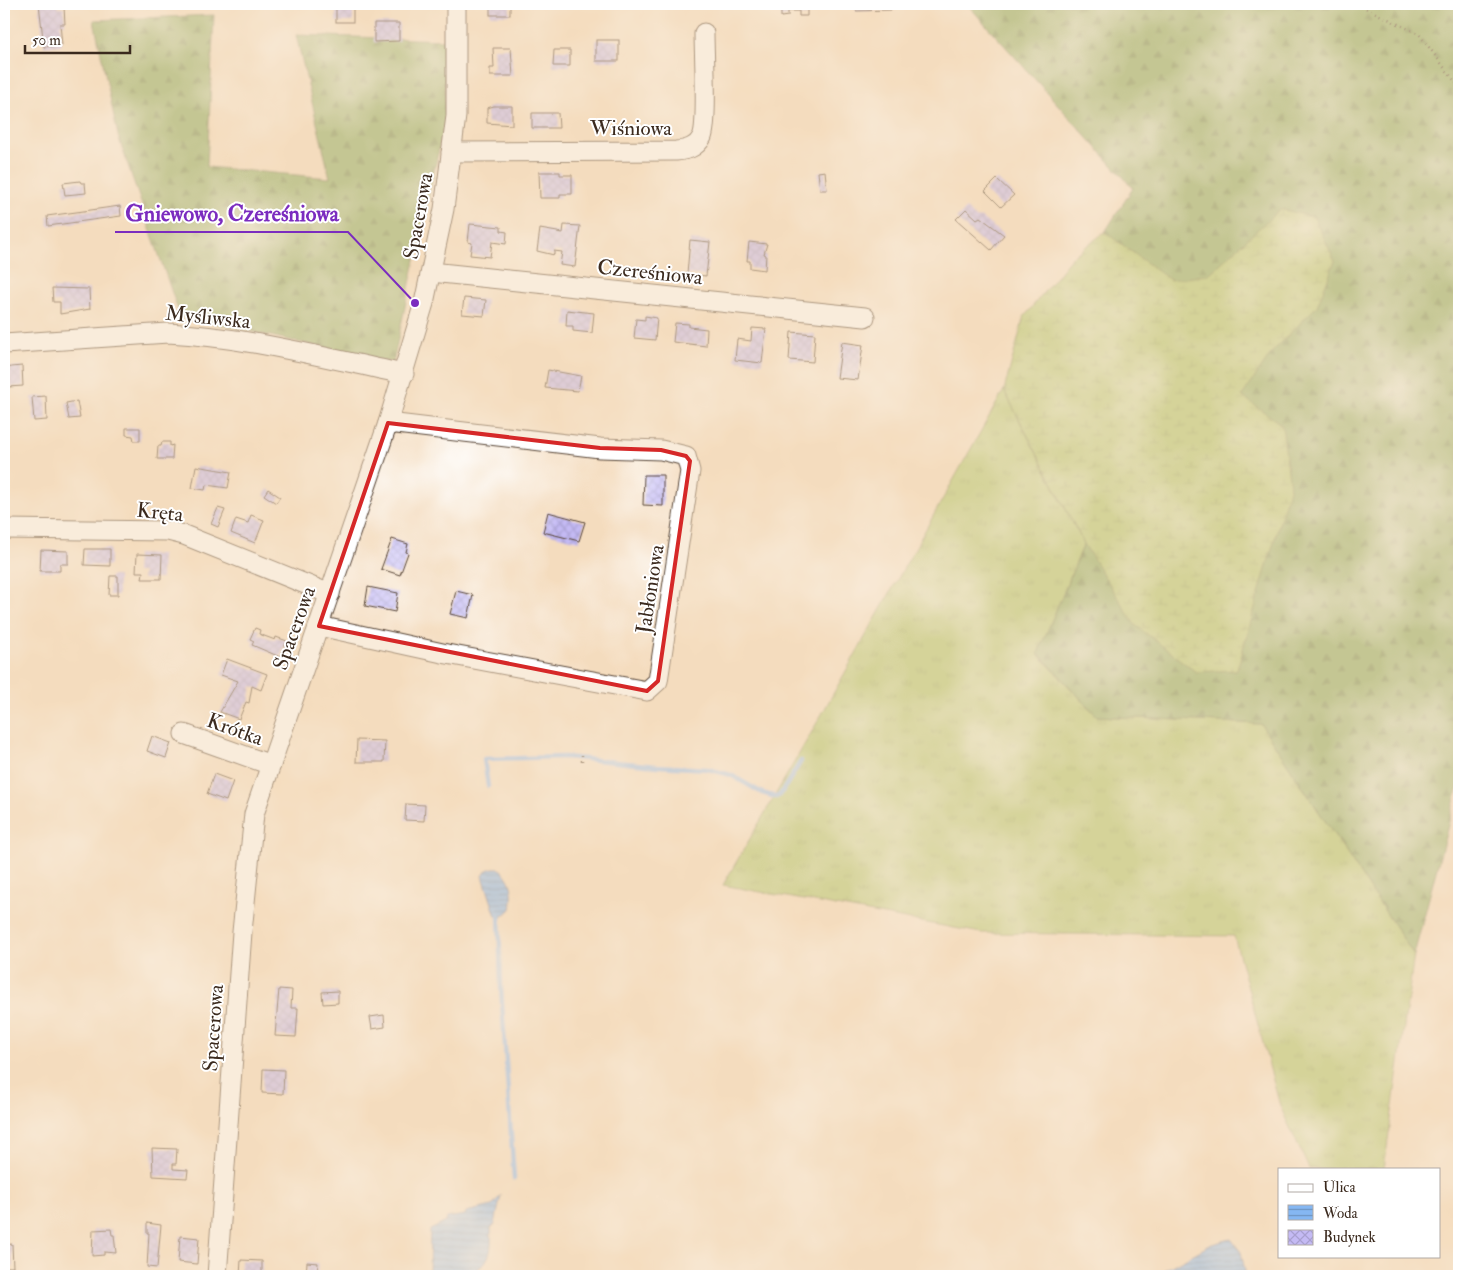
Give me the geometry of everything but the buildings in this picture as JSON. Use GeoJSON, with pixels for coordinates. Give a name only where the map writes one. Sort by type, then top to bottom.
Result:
{"type":"FeatureCollection","features":[{"type":"Feature","properties":{"kind":"street","name":"Spacerowa"},"geometry":{"type":"LineString","coordinates":[[217,1276],[242,932],[254,814],[388,423],[404,374],[431,272],[444,209],[456,116],[456,4]]}},
{"type":"Feature","properties":{"kind":"street","name":"Wiśniowa"},"geometry":{"type":"LineString","coordinates":[[451,152],[676,152],[690,149],[702,136],[704,121],[704,33]]}},
{"type":"Feature","properties":{"kind":"street","name":"Czereśniowa"},"geometry":{"type":"LineString","coordinates":[[431,272],[865,317]]}},
{"type":"Feature","properties":{"kind":"street","name":"Myśliwska"},"geometry":{"type":"LineString","coordinates":[[4,344],[168,332],[269,347],[404,374]]}},
{"type":"Feature","properties":{"kind":"street","name":"Jabłoniowa"},"geometry":{"type":"LineString","coordinates":[[319,626],[448,654],[648,691],[658,681],[690,471],[686,456],[661,450],[600,448],[388,423]]}},
{"type":"Feature","properties":{"kind":"street","name":"Kręta"},"geometry":{"type":"LineString","coordinates":[[4,528],[168,531],[184,535],[330,594]]}},
{"type":"Feature","properties":{"kind":"street","name":"Krótka"},"geometry":{"type":"LineString","coordinates":[[184,734],[271,765]]}},
{"type":"Feature","properties":{"kind":"path"},"geometry":{"type":"LineString","coordinates":[[1357,4],[1419,34],[1459,86]]}},
{"type":"Feature","properties":{"kind":"path"},"geometry":{"type":"LineString","coordinates":[[582,755],[582,761]]}},
{"type":"Feature","properties":{"kind":"highlighted area"},"geometry":{"type":"Polygon","coordinates":[[[388,423],[600,448],[661,450],[686,456],[690,461],[658,681],[647,691],[319,626],[388,423]]]}},
{"type":"Feature","properties":{"kind":"green space"},"geometry":{"type":"Polygon","coordinates":[[[967,4],[1459,4],[1459,784],[1414,955],[1261,724],[1097,716],[1038,653],[1084,544],[1004,390],[1133,188],[967,4]]]}},
{"type":"Feature","properties":{"kind":"green space"},"geometry":{"type":"Polygon","coordinates":[[[214,15],[207,167],[330,178],[296,35],[445,40],[445,121],[393,363],[180,316],[118,136],[94,20],[214,15]]]}},
{"type":"Feature","properties":{"kind":"green space"},"geometry":{"type":"Polygon","coordinates":[[[1280,209],[1314,217],[1335,261],[1317,306],[1273,351],[1242,396],[1282,425],[1290,486],[1237,670],[1196,672],[1135,625],[1084,544],[1004,390],[1024,317],[1072,257],[1105,232],[1170,280],[1209,274],[1280,209]]]}},
{"type":"Feature","properties":{"kind":"green space"},"geometry":{"type":"Polygon","coordinates":[[[1004,390],[1084,544],[1038,654],[1097,716],[1261,724],[1414,955],[1384,1168],[1309,1168],[1280,1106],[1234,936],[981,933],[723,885],[810,735],[1004,390]]]}},
{"type":"Feature","properties":{"kind":"water"},"geometry":{"type":"Polygon","coordinates":[[[499,868],[503,872],[512,891],[511,909],[502,917],[496,916],[483,876],[487,870],[499,868]]]}},
{"type":"Feature","properties":{"kind":"water"},"geometry":{"type":"Polygon","coordinates":[[[501,1195],[495,1224],[491,1228],[490,1252],[484,1263],[471,1272],[455,1276],[429,1276],[430,1230],[446,1222],[447,1218],[465,1215],[466,1212],[492,1206],[501,1195]]]}},
{"type":"Feature","properties":{"kind":"water"},"geometry":{"type":"Polygon","coordinates":[[[1231,1239],[1241,1252],[1246,1276],[1153,1276],[1212,1244],[1231,1239]]]}},
{"type":"Feature","properties":{"kind":"waterway"},"geometry":{"type":"LineString","coordinates":[[488,786],[484,759],[565,757],[708,769],[731,775],[762,793],[776,797],[780,795],[801,761]]}},
{"type":"Feature","properties":{"kind":"waterway"},"geometry":{"type":"LineString","coordinates":[[499,913],[501,988],[514,1179]]}},
{"type":"Feature","properties":{"kind":"place","name":"Gniewowo, Czereśniowa"},"geometry":{"type":"Point","coordinates":[415,303]}}]}
